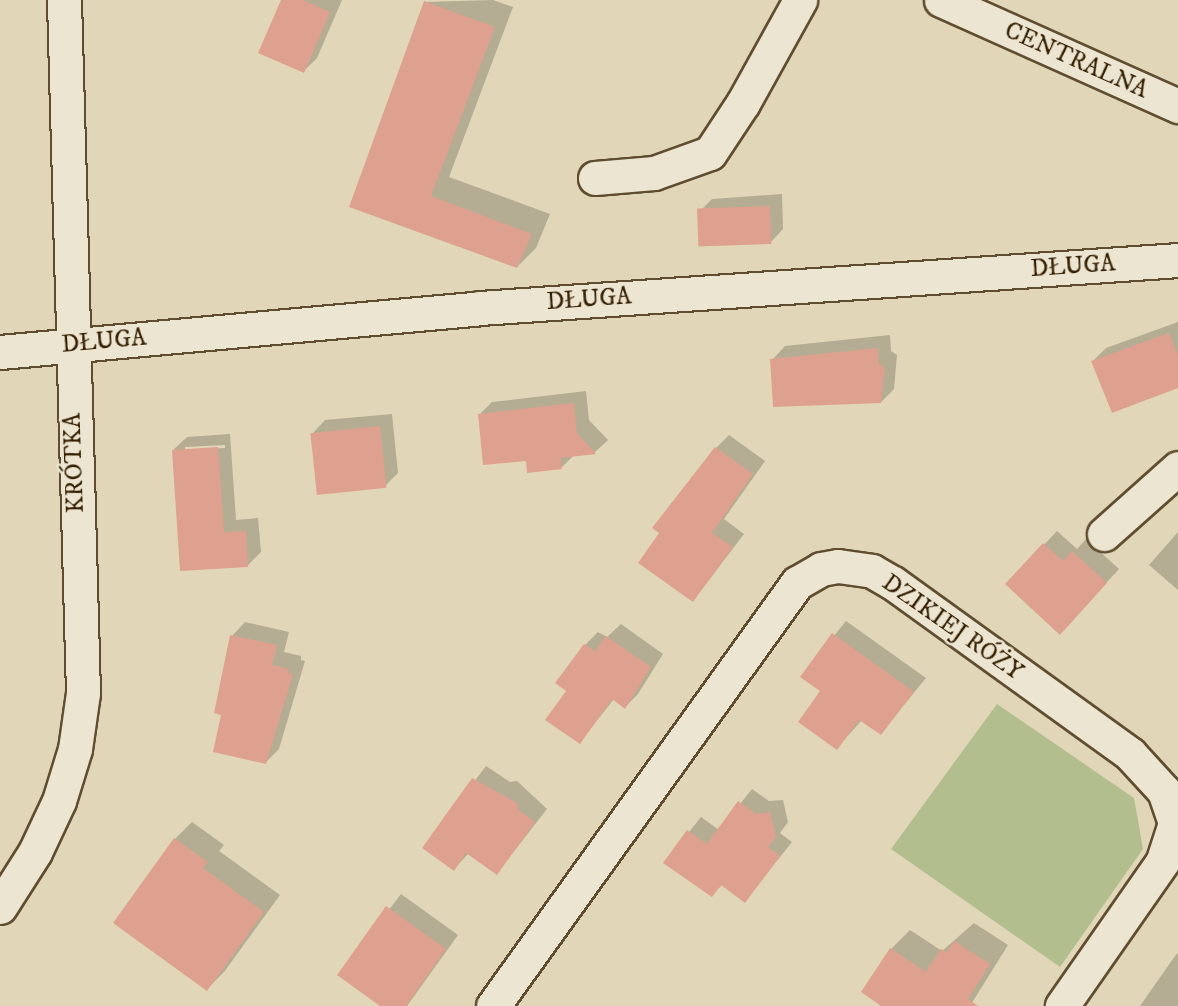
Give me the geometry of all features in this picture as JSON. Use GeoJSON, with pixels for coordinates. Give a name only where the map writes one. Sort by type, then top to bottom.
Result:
{"type":"FeatureCollection","features":[{"type":"Feature","properties":{"kind":"street","name":"KRÓTKA"},"geometry":{"type":"LineString","coordinates":[[0,907],[35,852],[59,801],[80,722],[82,693],[64,0]]}},
{"type":"Feature","properties":{"kind":"street"},"geometry":{"type":"LineString","coordinates":[[595,178],[654,173],[710,153],[743,104],[800,0]]}},
{"type":"Feature","properties":{"kind":"street","name":"CENTRALNA"},"geometry":{"type":"LineString","coordinates":[[941,0],[1178,106]]}},
{"type":"Feature","properties":{"kind":"street","name":"DŁUGA"},"geometry":{"type":"LineString","coordinates":[[0,352],[492,307],[1178,260]]}},
{"type":"Feature","properties":{"kind":"street"},"geometry":{"type":"LineString","coordinates":[[1104,534],[1178,468]]}},
{"type":"Feature","properties":{"kind":"street","name":"DZIKIEJ RÓŻY"},"geometry":{"type":"LineString","coordinates":[[493,1006],[791,590],[821,569],[837,567],[872,571],[893,583],[1130,754],[1164,791],[1175,823],[1163,861],[1062,1006]]}},
{"type":"Feature","properties":{"kind":"green space"},"geometry":{"type":"Polygon","coordinates":[[[997,704],[1134,798],[1143,849],[1060,967],[891,849],[997,704]]]}},
{"type":"Feature","properties":{"kind":"building"},"geometry":{"type":"Polygon","coordinates":[[[281,0],[303,0],[330,12],[304,73],[258,53],[281,0]]]}},
{"type":"Feature","properties":{"kind":"building"},"geometry":{"type":"Polygon","coordinates":[[[424,1],[495,27],[431,196],[532,234],[517,268],[349,207],[424,1]]]}},
{"type":"Feature","properties":{"kind":"building"},"geometry":{"type":"Polygon","coordinates":[[[770,206],[771,244],[698,247],[697,209],[770,206]]]}},
{"type":"Feature","properties":{"kind":"building"},"geometry":{"type":"Polygon","coordinates":[[[1169,333],[1178,355],[1178,388],[1112,413],[1091,361],[1169,333]]]}},
{"type":"Feature","properties":{"kind":"building"},"geometry":{"type":"Polygon","coordinates":[[[878,348],[879,364],[885,368],[881,403],[773,407],[770,359],[878,348]]]}},
{"type":"Feature","properties":{"kind":"building"},"geometry":{"type":"Polygon","coordinates":[[[574,403],[577,433],[596,454],[561,458],[562,469],[527,473],[526,461],[483,465],[478,414],[574,403]]]}},
{"type":"Feature","properties":{"kind":"building"},"geometry":{"type":"Polygon","coordinates":[[[380,426],[386,488],[317,495],[310,433],[380,426]]]}},
{"type":"Feature","properties":{"kind":"building"},"geometry":{"type":"Polygon","coordinates":[[[218,447],[224,532],[246,531],[248,567],[180,571],[172,450],[218,447]]]}},
{"type":"Feature","properties":{"kind":"building"},"geometry":{"type":"Polygon","coordinates":[[[715,447],[753,474],[712,533],[733,547],[693,602],[638,563],[659,533],[652,528],[715,447]]]}},
{"type":"Feature","properties":{"kind":"building"},"geometry":{"type":"Polygon","coordinates":[[[1043,543],[1063,561],[1072,551],[1107,583],[1060,635],[1005,584],[1043,543]]]}},
{"type":"Feature","properties":{"kind":"building"},"geometry":{"type":"Polygon","coordinates":[[[832,633],[914,692],[881,735],[859,720],[837,750],[798,722],[820,691],[800,677],[832,633]]]}},
{"type":"Feature","properties":{"kind":"building"},"geometry":{"type":"Polygon","coordinates":[[[230,635],[277,645],[272,665],[289,669],[288,673],[293,674],[266,764],[213,752],[221,715],[214,713],[230,635]]]}},
{"type":"Feature","properties":{"kind":"building"},"geometry":{"type":"Polygon","coordinates":[[[606,636],[651,667],[625,709],[612,699],[580,744],[545,720],[566,691],[555,683],[584,644],[595,651],[606,636]]]}},
{"type":"Feature","properties":{"kind":"building"},"geometry":{"type":"Polygon","coordinates":[[[472,778],[517,803],[518,810],[535,822],[497,875],[466,853],[454,871],[422,848],[472,778]]]}},
{"type":"Feature","properties":{"kind":"building"},"geometry":{"type":"Polygon","coordinates":[[[738,801],[756,814],[770,812],[776,837],[768,847],[780,856],[745,903],[721,885],[712,897],[663,863],[687,830],[707,844],[738,801]]]}},
{"type":"Feature","properties":{"kind":"building"},"geometry":{"type":"Polygon","coordinates":[[[174,838],[208,862],[203,868],[264,912],[207,991],[113,923],[174,838]]]}},
{"type":"Feature","properties":{"kind":"building"},"geometry":{"type":"Polygon","coordinates":[[[386,906],[446,949],[406,1006],[380,1006],[337,975],[386,906]]]}},
{"type":"Feature","properties":{"kind":"building"},"geometry":{"type":"Polygon","coordinates":[[[954,941],[990,964],[968,999],[978,1006],[881,1006],[861,992],[890,948],[926,972],[941,949],[947,952],[954,941]]]}}]}
